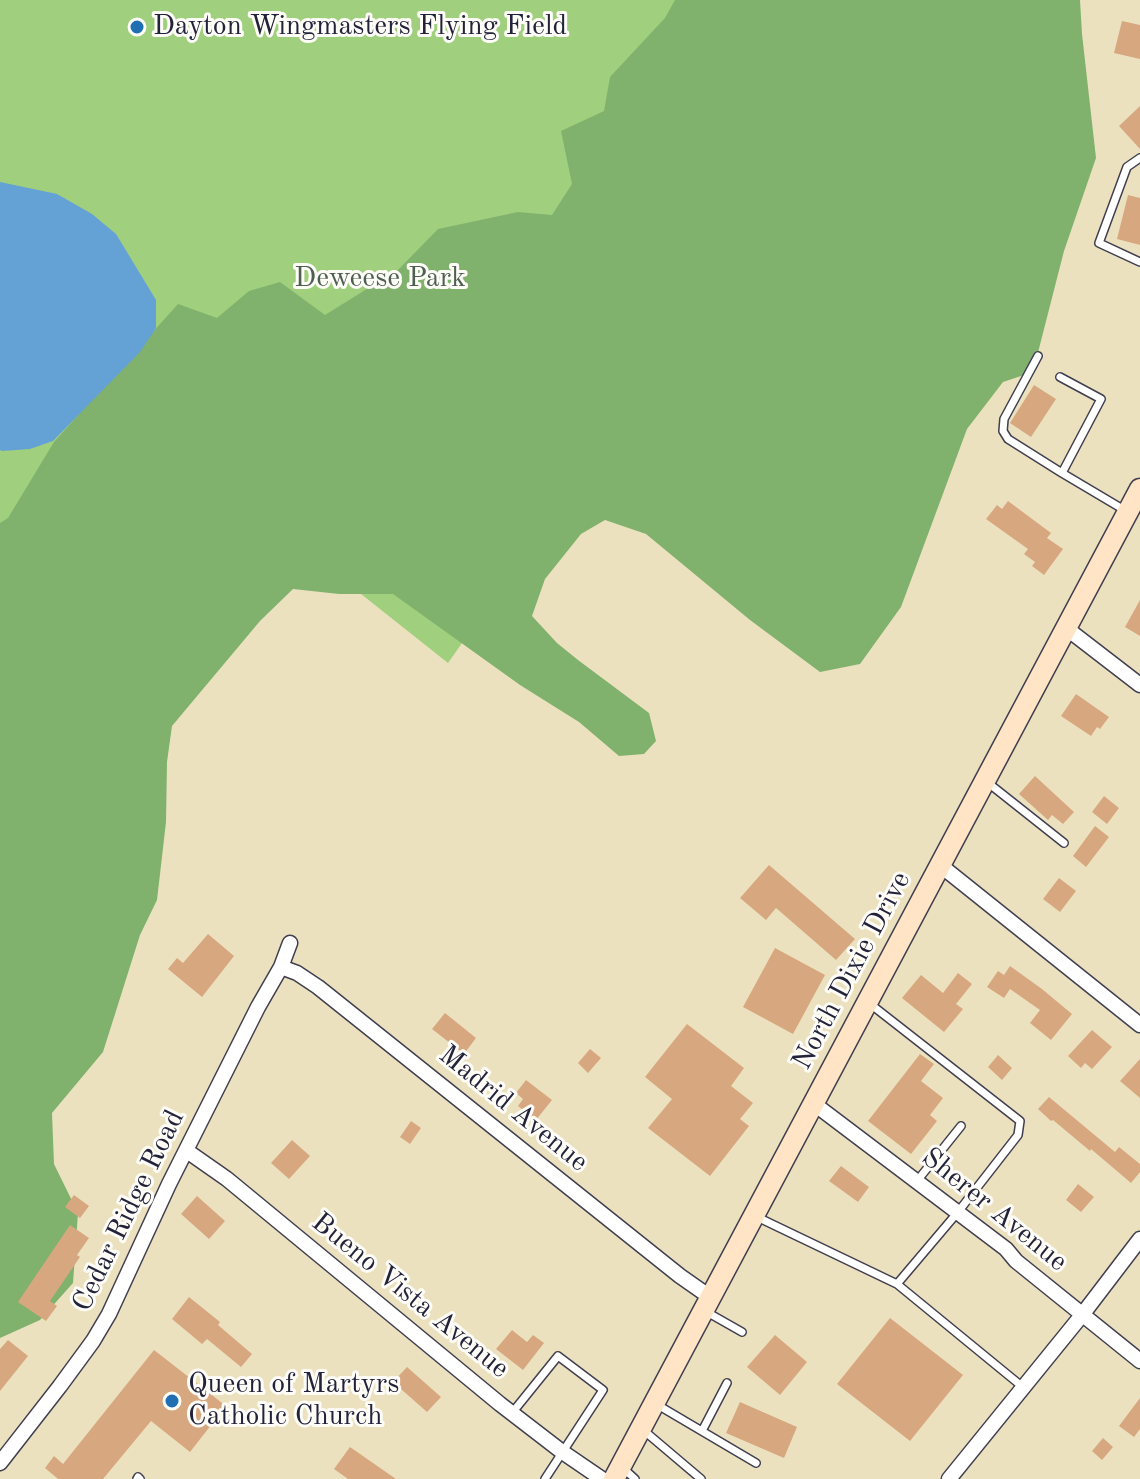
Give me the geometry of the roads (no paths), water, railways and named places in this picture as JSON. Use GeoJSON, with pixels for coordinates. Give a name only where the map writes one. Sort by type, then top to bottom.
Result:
{"type":"FeatureCollection","features":[{"type":"Feature","properties":{"kind":"main road","name":"North Dixie Drive"},"geometry":{"type":"LineString","coordinates":[[623,1475],[641,1429],[707,1303],[1140,489]]}},
{"type":"Feature","properties":{"kind":"street"},"geometry":{"type":"LineString","coordinates":[[1066,628],[1140,685]]}},
{"type":"Feature","properties":{"kind":"street"},"geometry":{"type":"LineString","coordinates":[[940,865],[1140,1025]]}},
{"type":"Feature","properties":{"kind":"street","name":"Cedar Ridge Road"},"geometry":{"type":"LineString","coordinates":[[0,1463],[93,1341],[109,1314],[169,1184],[281,967],[290,943]]}},
{"type":"Feature","properties":{"kind":"street","name":"Madrid Avenue"},"geometry":{"type":"LineString","coordinates":[[281,967],[318,987],[680,1276],[707,1303]]}},
{"type":"Feature","properties":{"kind":"street","name":"Sherer Avenue"},"geometry":{"type":"LineString","coordinates":[[813,1103],[1006,1249],[1016,1261],[1140,1361]]}},
{"type":"Feature","properties":{"kind":"street","name":"Bueno Vista Avenue"},"geometry":{"type":"LineString","coordinates":[[187,1151],[227,1179],[512,1413],[602,1479]]}},
{"type":"Feature","properties":{"kind":"street"},"geometry":{"type":"LineString","coordinates":[[949,1479],[1140,1239]]}},
{"type":"Feature","properties":{"kind":"lane"},"geometry":{"type":"LineString","coordinates":[[1140,158],[1127,167],[1099,243],[1140,262]]}},
{"type":"Feature","properties":{"kind":"lane"},"geometry":{"type":"LineString","coordinates":[[1038,356],[1004,419],[1003,431],[1008,439],[1128,512]]}},
{"type":"Feature","properties":{"kind":"lane"},"geometry":{"type":"LineString","coordinates":[[1060,377],[1101,399],[1062,473]]}},
{"type":"Feature","properties":{"kind":"lane"},"geometry":{"type":"LineString","coordinates":[[985,781],[1064,843]]}},
{"type":"Feature","properties":{"kind":"lane"},"geometry":{"type":"LineString","coordinates":[[867,1002],[1020,1121],[1018,1135],[897,1284]]}},
{"type":"Feature","properties":{"kind":"lane"},"geometry":{"type":"LineString","coordinates":[[917,1181],[961,1126]]}},
{"type":"Feature","properties":{"kind":"lane"},"geometry":{"type":"LineString","coordinates":[[753,1216],[897,1284],[1024,1388]]}},
{"type":"Feature","properties":{"kind":"lane"},"geometry":{"type":"LineString","coordinates":[[707,1303],[742,1332]]}},
{"type":"Feature","properties":{"kind":"lane"},"geometry":{"type":"LineString","coordinates":[[512,1413],[558,1356],[603,1390],[545,1479]]}},
{"type":"Feature","properties":{"kind":"lane"},"geometry":{"type":"LineString","coordinates":[[702,1431],[727,1383]]}},
{"type":"Feature","properties":{"kind":"lane"},"geometry":{"type":"LineString","coordinates":[[655,1403],[756,1463]]}},
{"type":"Feature","properties":{"kind":"lane"},"geometry":{"type":"LineString","coordinates":[[641,1429],[701,1479]]}},
{"type":"Feature","properties":{"kind":"water"},"geometry":{"type":"Polygon","coordinates":[[[0,182],[57,194],[92,214],[116,234],[156,300],[156,328],[140,352],[53,441],[30,449],[2,451],[0,450],[0,182]]]}},
{"type":"Feature","properties":{"kind":"place","name":"Dayton Wingmasters Flying Field"},"geometry":{"type":"Point","coordinates":[137,27]}},
{"type":"Feature","properties":{"kind":"place","name":"Queen of Martyrs Catholic Church"},"geometry":{"type":"Point","coordinates":[172,1401]}},
{"type":"Feature","properties":{"kind":"park label","name":"Deweese Park"},"geometry":{"type":"Point","coordinates":[380,279]}}]}
